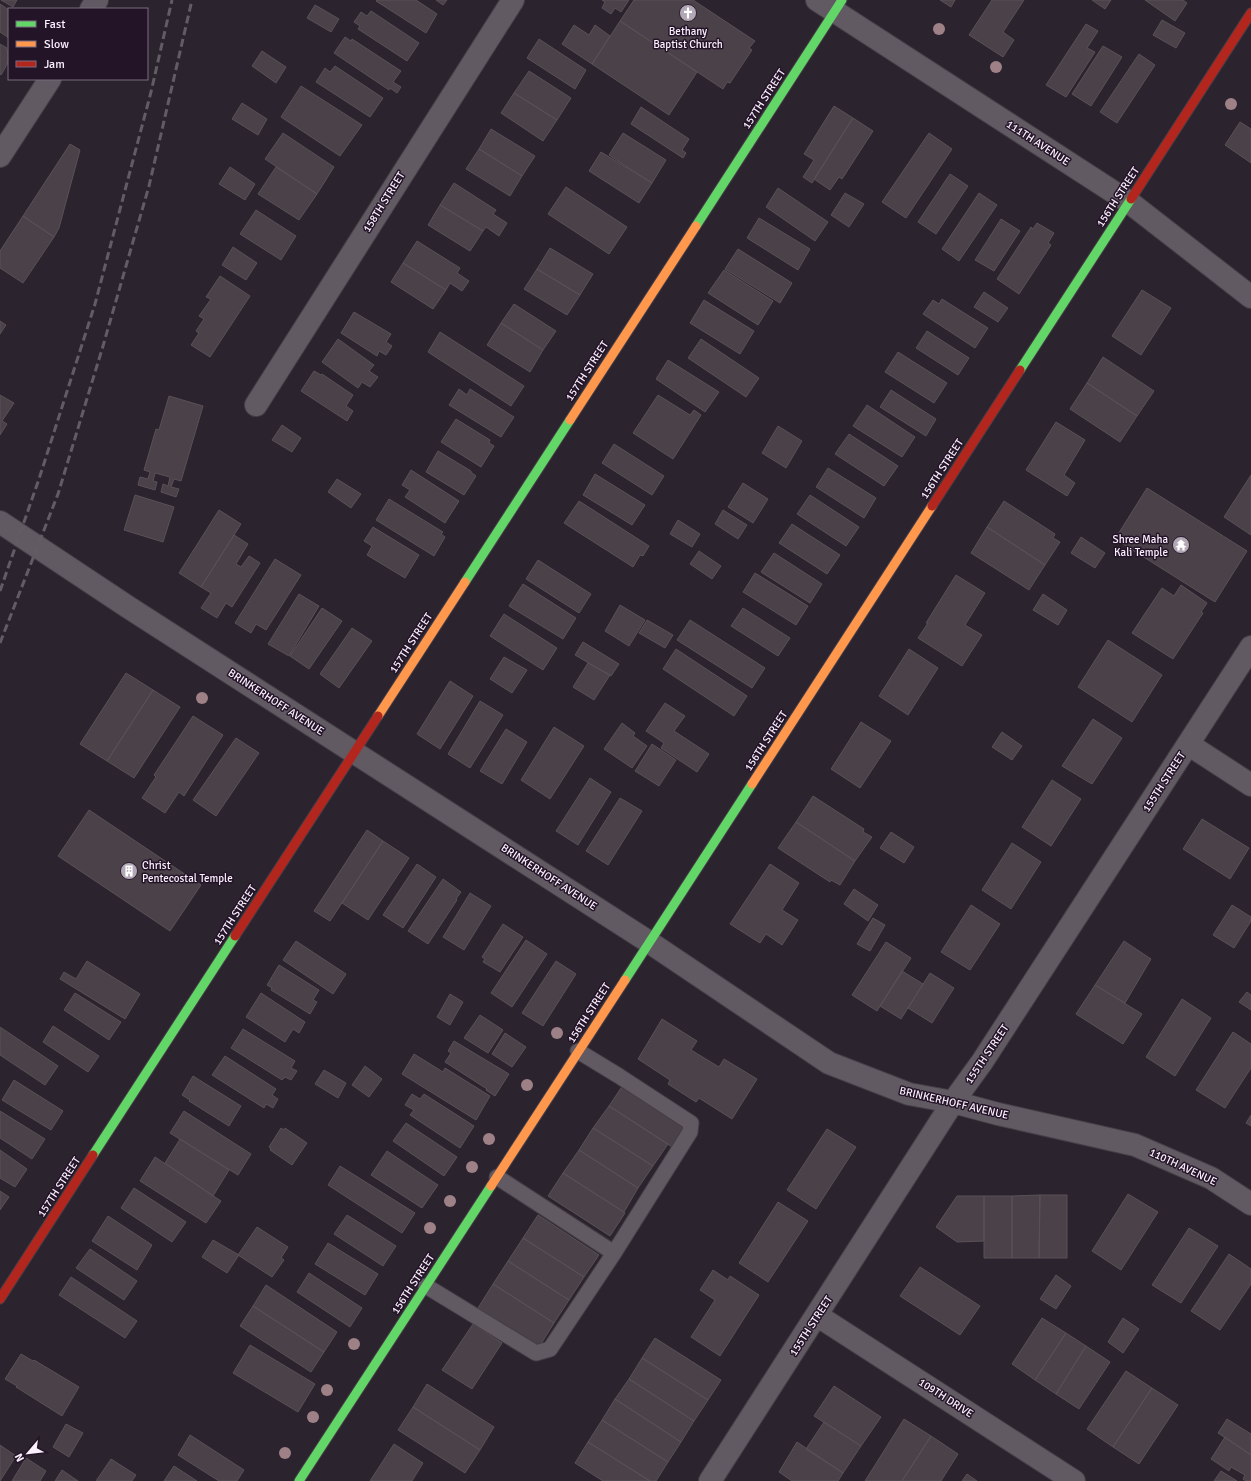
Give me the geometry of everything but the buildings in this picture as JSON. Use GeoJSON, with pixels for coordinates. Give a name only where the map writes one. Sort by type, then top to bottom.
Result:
{"type":"FeatureCollection","features":[{"type":"Feature","properties":{"kind":"street","name":"158TH STREET"},"geometry":{"type":"LineString","coordinates":[[256,405],[512,0]]}},
{"type":"Feature","properties":{"kind":"street","name":"111TH AVENUE"},"geometry":{"type":"LineString","coordinates":[[832,4],[1129,202],[1251,297]]}},
{"type":"Feature","properties":{"kind":"street","name":"157TH STREET"},"geometry":{"type":"LineString","coordinates":[[0,1299],[355,752],[832,4]]}},
{"type":"Feature","properties":{"kind":"street","name":"156TH STREET"},"geometry":{"type":"LineString","coordinates":[[299,1481],[1251,13]]}},
{"type":"Feature","properties":{"kind":"street"},"geometry":{"type":"LineString","coordinates":[[0,156],[49,80]]}},
{"type":"Feature","properties":{"kind":"street","name":"BRINKERHOFF AVENUE"},"geometry":{"type":"LineString","coordinates":[[0,522],[128,607],[649,942],[829,1063],[909,1094],[953,1102],[998,1114],[1135,1144]]}},
{"type":"Feature","properties":{"kind":"street","name":"155TH STREET"},"geometry":{"type":"LineString","coordinates":[[710,1481],[818,1316],[953,1102],[982,1062],[1251,647]]}},
{"type":"Feature","properties":{"kind":"street"},"geometry":{"type":"LineString","coordinates":[[1188,744],[1251,785]]}},
{"type":"Feature","properties":{"kind":"street","name":"110TH AVENUE"},"geometry":{"type":"LineString","coordinates":[[1135,1144],[1211,1178],[1251,1204]]}},
{"type":"Feature","properties":{"kind":"street","name":"109TH DRIVE"},"geometry":{"type":"LineString","coordinates":[[818,1316],[1074,1481]]}},
{"type":"Feature","properties":{"kind":"lane"},"geometry":{"type":"LineString","coordinates":[[426,1286],[536,1353],[550,1349],[614,1253],[690,1132],[691,1123],[578,1051]]}},
{"type":"Feature","properties":{"kind":"lane"},"geometry":{"type":"LineString","coordinates":[[497,1177],[614,1253]]}},
{"type":"Feature","properties":{"kind":"railway"},"geometry":{"type":"LineString","coordinates":[[0,591],[39,479],[95,304],[151,92],[172,0]]}},
{"type":"Feature","properties":{"kind":"railway"},"geometry":{"type":"LineString","coordinates":[[0,643],[58,494],[103,346],[149,186],[192,0]]}},
{"type":"Feature","properties":{"kind":"traffic: fast"},"geometry":{"type":"LineString","coordinates":[[696,226],[842,0]]}},
{"type":"Feature","properties":{"kind":"traffic: fast"},"geometry":{"type":"LineString","coordinates":[[1020,370],[1131,199]]}},
{"type":"Feature","properties":{"kind":"traffic: fast"},"geometry":{"type":"LineString","coordinates":[[465,582],[570,420]]}},
{"type":"Feature","properties":{"kind":"traffic: fast"},"geometry":{"type":"LineString","coordinates":[[625,980],[752,784]]}},
{"type":"Feature","properties":{"kind":"traffic: fast"},"geometry":{"type":"LineString","coordinates":[[93,1155],[235,936]]}},
{"type":"Feature","properties":{"kind":"traffic: fast"},"geometry":{"type":"LineString","coordinates":[[299,1481],[491,1186]]}},
{"type":"Feature","properties":{"kind":"traffic: slow"},"geometry":{"type":"LineString","coordinates":[[570,420],[696,226]]}},
{"type":"Feature","properties":{"kind":"traffic: slow"},"geometry":{"type":"LineString","coordinates":[[752,784],[932,506]]}},
{"type":"Feature","properties":{"kind":"traffic: slow"},"geometry":{"type":"LineString","coordinates":[[378,716],[465,582]]}},
{"type":"Feature","properties":{"kind":"traffic: slow"},"geometry":{"type":"LineString","coordinates":[[491,1186],[625,980]]}},
{"type":"Feature","properties":{"kind":"traffic: jam"},"geometry":{"type":"LineString","coordinates":[[1131,199],[1251,13]]}},
{"type":"Feature","properties":{"kind":"traffic: jam"},"geometry":{"type":"LineString","coordinates":[[932,506],[1020,370]]}},
{"type":"Feature","properties":{"kind":"traffic: jam"},"geometry":{"type":"LineString","coordinates":[[235,936],[378,716]]}},
{"type":"Feature","properties":{"kind":"traffic: jam"},"geometry":{"type":"LineString","coordinates":[[0,1299],[93,1155]]}},
{"type":"Feature","properties":{"kind":"place","name":"Bethany Baptist Church"},"geometry":{"type":"Point","coordinates":[688,13]}},
{"type":"Feature","properties":{"kind":"place","name":"Shree Maha Kali Temple"},"geometry":{"type":"Point","coordinates":[1181,545]}},
{"type":"Feature","properties":{"kind":"place","name":"Christ Pentecostal Temple"},"geometry":{"type":"Point","coordinates":[129,871]}}]}
